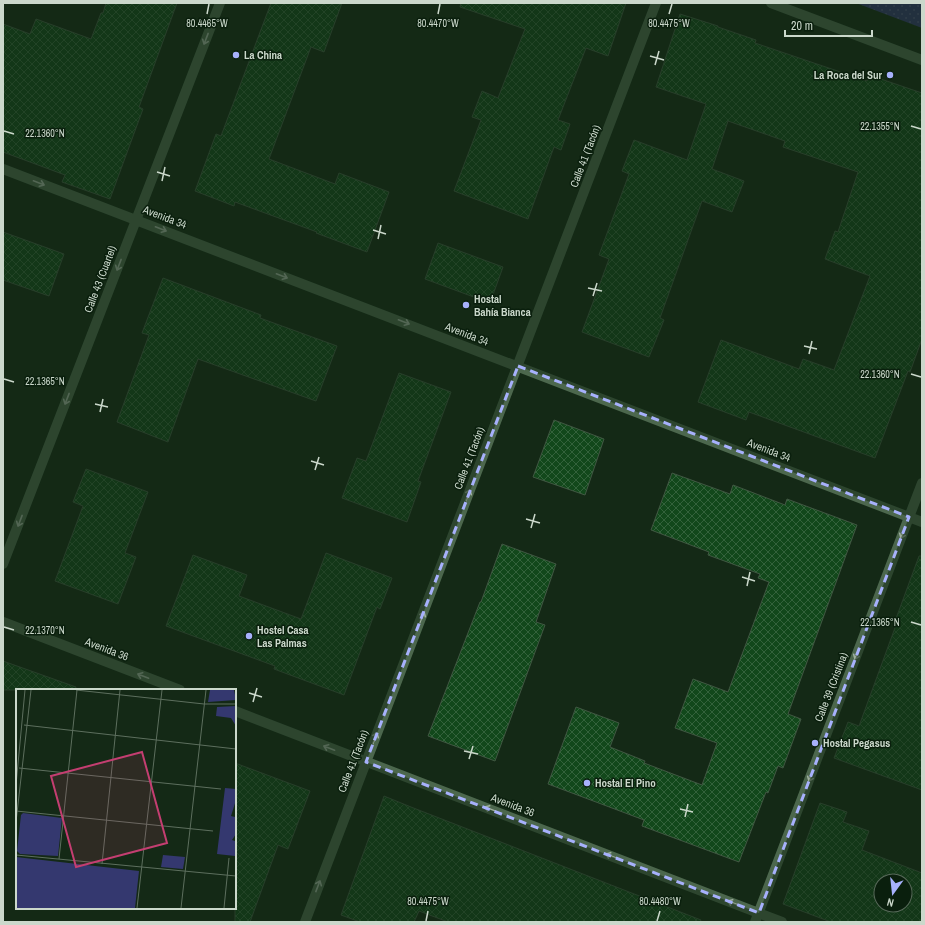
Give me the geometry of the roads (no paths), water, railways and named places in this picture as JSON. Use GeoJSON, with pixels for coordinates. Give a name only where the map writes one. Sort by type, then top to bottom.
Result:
{"type":"FeatureCollection","features":[{"type":"Feature","properties":{"kind":"street","name":"Calle 43 (Cuartel)"},"geometry":{"type":"LineString","coordinates":[[3,564],[220,3]]}},
{"type":"Feature","properties":{"kind":"street","name":"Calle 41 (Tacón)"},"geometry":{"type":"LineString","coordinates":[[305,922],[656,3]]}},
{"type":"Feature","properties":{"kind":"street"},"geometry":{"type":"LineString","coordinates":[[771,3],[922,60]]}},
{"type":"Feature","properties":{"kind":"street","name":"Avenida 34"},"geometry":{"type":"LineString","coordinates":[[3,169],[922,522]]}},
{"type":"Feature","properties":{"kind":"street","name":"Calle 39 (Cristina)"},"geometry":{"type":"LineString","coordinates":[[757,918],[922,483]]}},
{"type":"Feature","properties":{"kind":"street","name":"Avenida 36"},"geometry":{"type":"LineString","coordinates":[[3,622],[177,689]]}},
{"type":"Feature","properties":{"kind":"street","name":"Avenida 36"},"geometry":{"type":"LineString","coordinates":[[236,711],[757,918],[782,922]]}},
{"type":"Feature","properties":{"kind":"place","name":"La China"},"geometry":{"type":"Point","coordinates":[236,55]}},
{"type":"Feature","properties":{"kind":"place","name":"La Roca del Sur"},"geometry":{"type":"Point","coordinates":[890,75]}},
{"type":"Feature","properties":{"kind":"place","name":"Hostal Bahía Bianca"},"geometry":{"type":"Point","coordinates":[466,305]}},
{"type":"Feature","properties":{"kind":"place","name":"Hostel Casa Las Palmas"},"geometry":{"type":"Point","coordinates":[249,636]}},
{"type":"Feature","properties":{"kind":"place","name":"Hostal Pegasus"},"geometry":{"type":"Point","coordinates":[815,743]}},
{"type":"Feature","properties":{"kind":"place","name":"Hostal El Pino"},"geometry":{"type":"Point","coordinates":[587,783]}}]}
